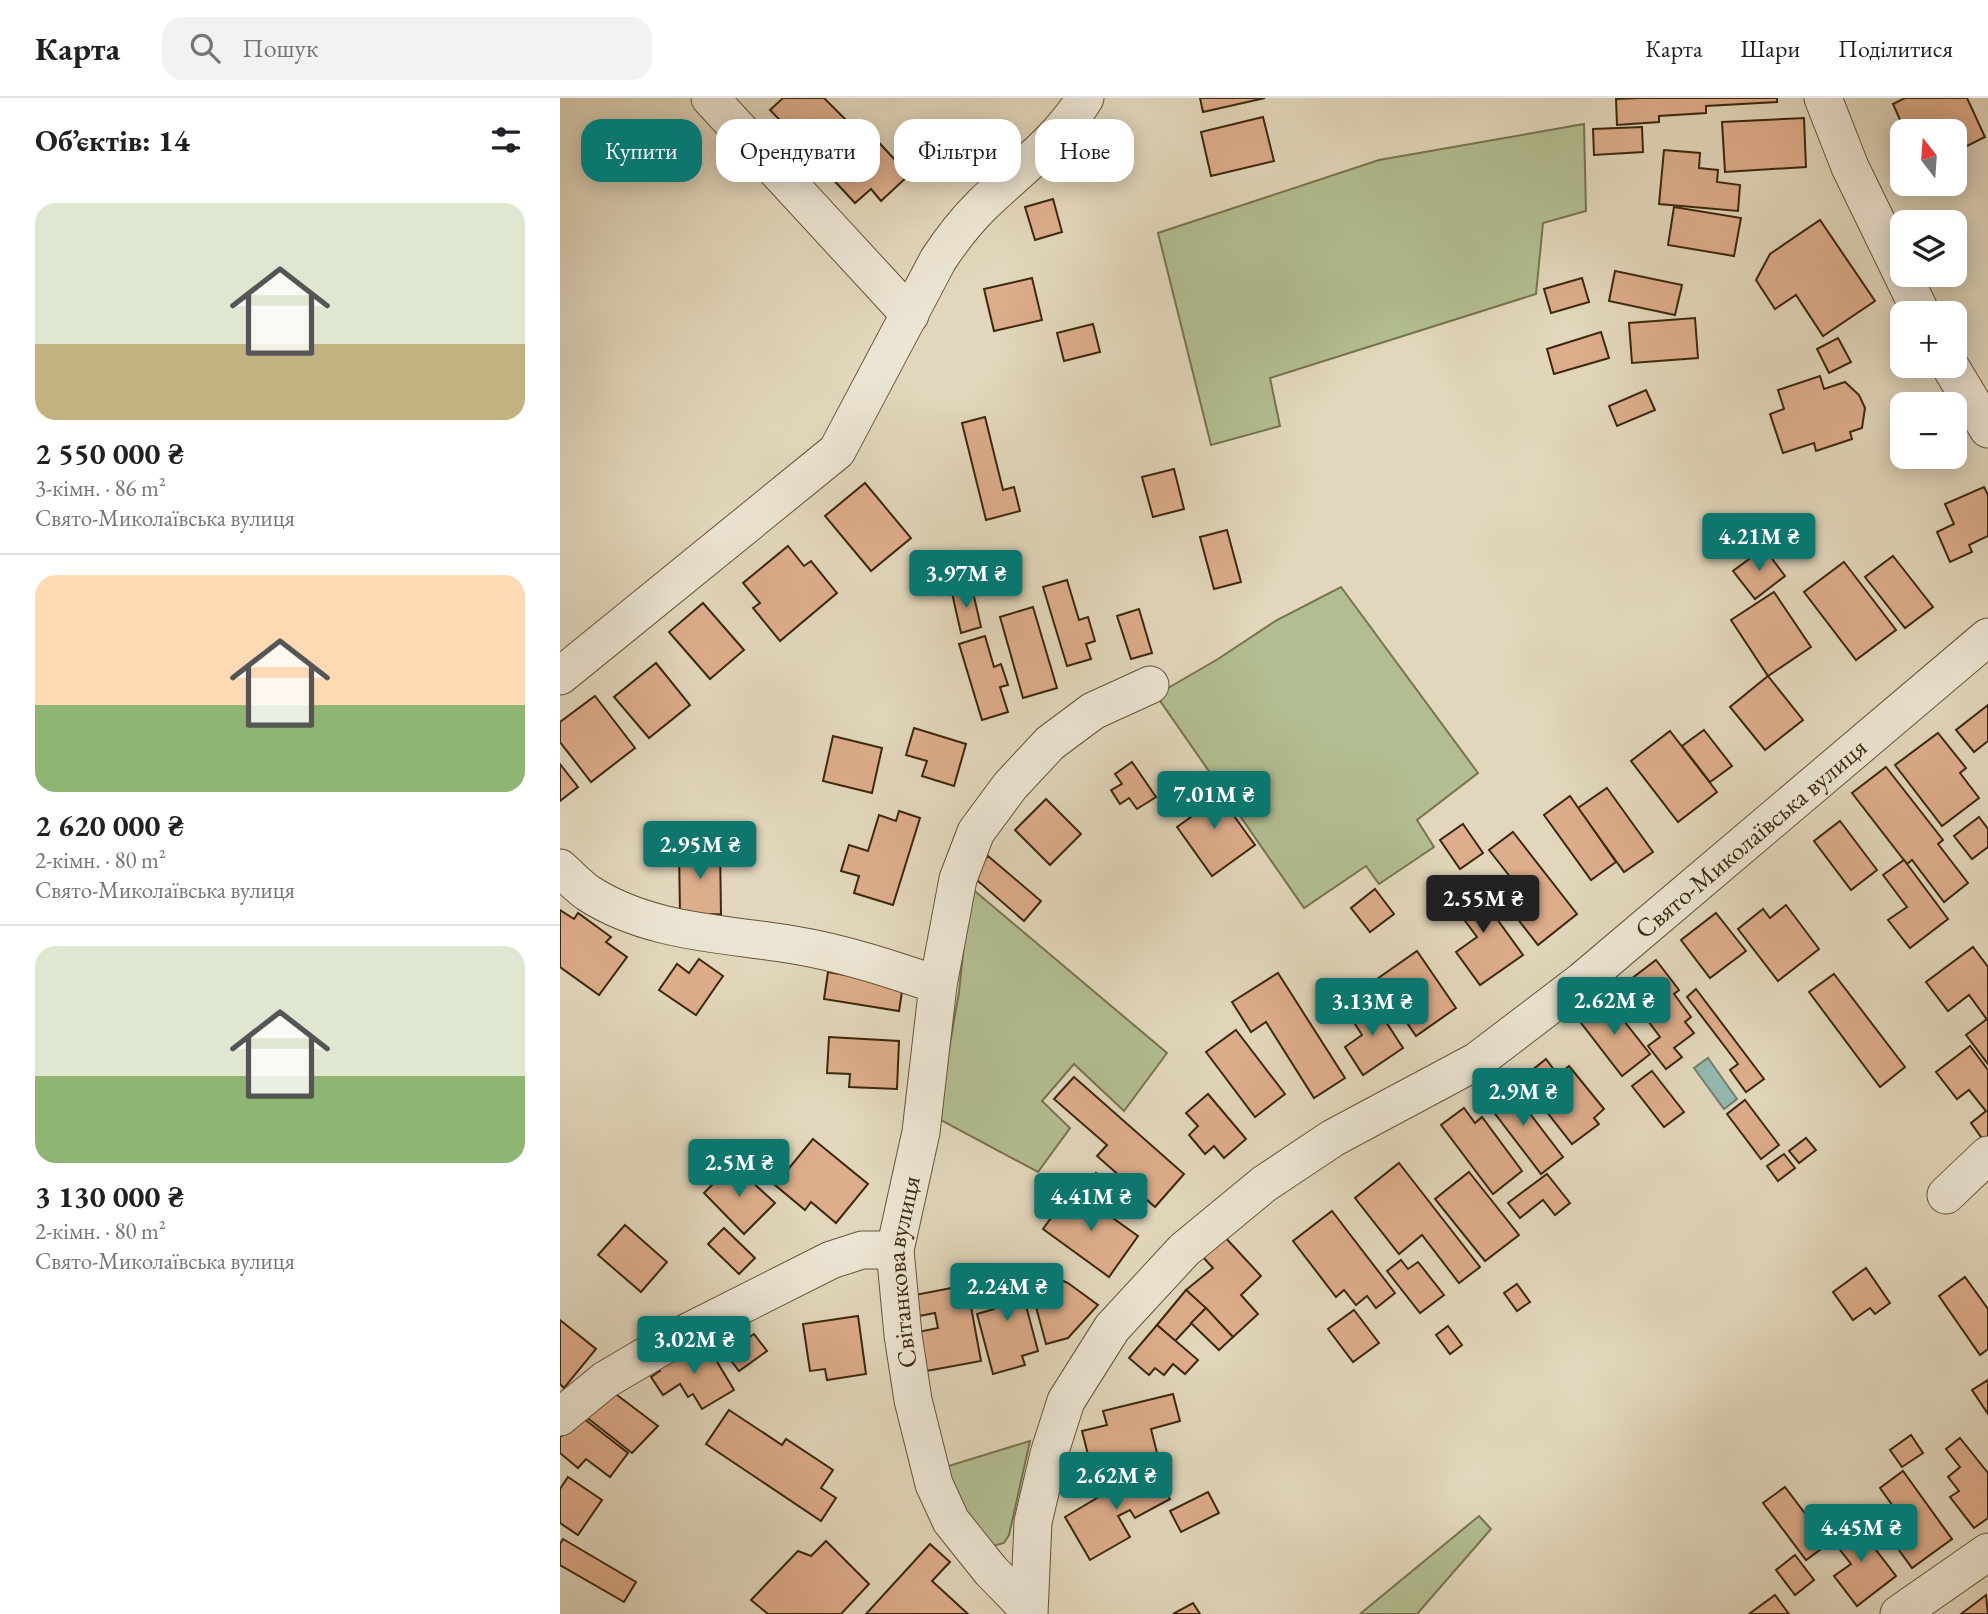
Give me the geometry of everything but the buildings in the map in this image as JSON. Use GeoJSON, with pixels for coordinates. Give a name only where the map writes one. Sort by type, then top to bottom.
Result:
{"type":"FeatureCollection","features":[{"type":"Feature","properties":{"kind":"street"},"geometry":{"type":"LineString","coordinates":[[710,98],[910,315]]}},
{"type":"Feature","properties":{"kind":"street"},"geometry":{"type":"LineString","coordinates":[[565,662],[837,451],[938,260],[956,233],[981,206],[1059,135],[1084,98]]}},
{"type":"Feature","properties":{"kind":"street"},"geometry":{"type":"LineString","coordinates":[[1823,98],[1850,167],[1915,301]]}},
{"type":"Feature","properties":{"kind":"street"},"geometry":{"type":"LineString","coordinates":[[1957,378],[1988,429]]}},
{"type":"Feature","properties":{"kind":"street","name":"Свято-Миколаївська вулиця"},"geometry":{"type":"LineString","coordinates":[[1028,1611],[1033,1522],[1049,1454],[1066,1401],[1112,1328],[1184,1250],[1264,1184],[1333,1138],[1478,1061],[1582,981],[1988,637]]}},
{"type":"Feature","properties":{"kind":"street","name":"Світанкова вулиця"},"geometry":{"type":"LineString","coordinates":[[1028,1611],[991,1571],[951,1521],[934,1483],[913,1399],[903,1335],[895,1250],[921,1132],[938,985],[958,879],[976,832],[1010,786],[1050,743],[1093,711],[1150,685]]}},
{"type":"Feature","properties":{"kind":"street"},"geometry":{"type":"LineString","coordinates":[[560,868],[586,892],[625,914],[672,928],[796,945],[874,963],[938,985]]}},
{"type":"Feature","properties":{"kind":"street"},"geometry":{"type":"LineString","coordinates":[[1945,1195],[1988,1155]]}},
{"type":"Feature","properties":{"kind":"street"},"geometry":{"type":"LineString","coordinates":[[560,1418],[605,1380],[678,1337],[831,1260],[862,1250],[895,1250]]}},
{"type":"Feature","properties":{"kind":"street"},"geometry":{"type":"LineString","coordinates":[[1899,1614],[1988,1552]]}},
{"type":"Feature","properties":{"kind":"green space"},"geometry":{"type":"Polygon","coordinates":[[[1584,124],[1586,211],[1543,223],[1536,294],[1270,378],[1280,426],[1211,445],[1158,233],[1379,160],[1584,124]]]}},
{"type":"Feature","properties":{"kind":"green space"},"geometry":{"type":"Polygon","coordinates":[[[1341,587],[1478,773],[1417,820],[1434,847],[1379,884],[1366,866],[1304,908],[1156,695],[1277,620],[1341,587]]]}},
{"type":"Feature","properties":{"kind":"green space"},"geometry":{"type":"Polygon","coordinates":[[[970,887],[1167,1053],[1124,1111],[1074,1064],[1042,1101],[1070,1128],[1038,1172],[937,1118],[959,992],[970,887]]]}},
{"type":"Feature","properties":{"kind":"green space"},"geometry":{"type":"Polygon","coordinates":[[[1030,1441],[1009,1535],[1004,1543],[989,1547],[981,1542],[945,1467],[1030,1441]]]}},
{"type":"Feature","properties":{"kind":"green space"},"geometry":{"type":"Polygon","coordinates":[[[1479,1516],[1491,1529],[1417,1614],[1360,1614],[1479,1516]]]}},
{"type":"Feature","properties":{"kind":"water"},"geometry":{"type":"Polygon","coordinates":[[[1708,1058],[1737,1099],[1724,1109],[1694,1068],[1708,1058]]]}}]}
